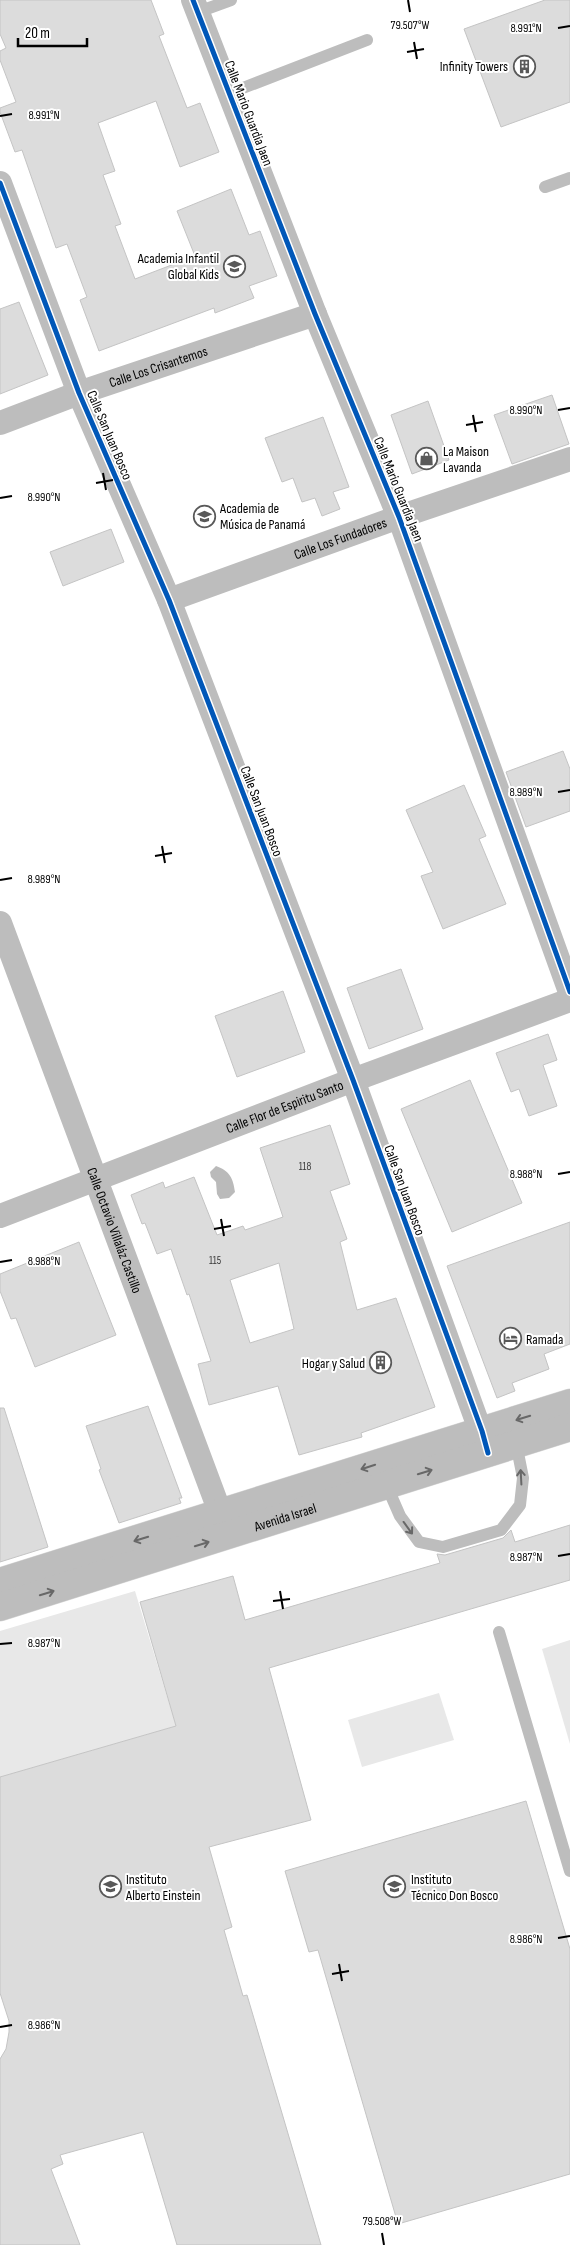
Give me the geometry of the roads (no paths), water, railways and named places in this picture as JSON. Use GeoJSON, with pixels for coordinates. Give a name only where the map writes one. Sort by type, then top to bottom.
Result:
{"type":"FeatureCollection","features":[{"type":"Feature","properties":{"kind":"main road","name":"Avenida Israel"},"geometry":{"type":"LineString","coordinates":[[0,1582],[386,1484],[570,1404]]}},
{"type":"Feature","properties":{"kind":"main road","name":"Avenida Israel"},"geometry":{"type":"LineString","coordinates":[[0,1607],[225,1525],[485,1442],[516,1444],[570,1427]]}},
{"type":"Feature","properties":{"kind":"street","name":"Calle Mario Guardia Jaen"},"geometry":{"type":"LineString","coordinates":[[196,6],[315,314],[399,517],[570,992]]}},
{"type":"Feature","properties":{"kind":"street","name":"Calle San Juan Bosco"},"geometry":{"type":"LineString","coordinates":[[0,183],[80,392],[169,600],[353,1080],[485,1442]]}},
{"type":"Feature","properties":{"kind":"street","name":"Calle Los Crisantemos"},"geometry":{"type":"LineString","coordinates":[[0,423],[80,392],[315,314]]}},
{"type":"Feature","properties":{"kind":"street","name":"Calle Los Fundadores"},"geometry":{"type":"LineString","coordinates":[[169,600],[399,517],[570,459]]}},
{"type":"Feature","properties":{"kind":"street","name":"Calle Octavio Villaláz Castillo"},"geometry":{"type":"LineString","coordinates":[[0,924],[225,1525]]}},
{"type":"Feature","properties":{"kind":"street","name":"Calle Flor de Espiritu Santo"},"geometry":{"type":"LineString","coordinates":[[0,1216],[353,1080],[570,1000]]}},
{"type":"Feature","properties":{"kind":"lane"},"geometry":{"type":"LineString","coordinates":[[196,6],[231,0]]}},
{"type":"Feature","properties":{"kind":"lane"},"geometry":{"type":"LineString","coordinates":[[230,93],[367,40]]}},
{"type":"Feature","properties":{"kind":"lane"},"geometry":{"type":"LineString","coordinates":[[545,187],[570,178]]}},
{"type":"Feature","properties":{"kind":"lane"},"geometry":{"type":"LineString","coordinates":[[386,1484],[400,1516],[419,1542],[443,1547],[501,1530],[520,1505],[523,1478],[516,1444]]}},
{"type":"Feature","properties":{"kind":"lane"},"geometry":{"type":"LineString","coordinates":[[499,1632],[570,1871]]}},
{"type":"Feature","properties":{"kind":"place","name":"Infinity Towers"},"geometry":{"type":"Point","coordinates":[524,66]}},
{"type":"Feature","properties":{"kind":"place","name":"Academia Infantil Global Kids"},"geometry":{"type":"Point","coordinates":[235,266]}},
{"type":"Feature","properties":{"kind":"place","name":"La Maison Lavanda"},"geometry":{"type":"Point","coordinates":[427,459]}},
{"type":"Feature","properties":{"kind":"place","name":"Academia de Música de Panamá"},"geometry":{"type":"Point","coordinates":[204,516]}},
{"type":"Feature","properties":{"kind":"place","name":"Ramada"},"geometry":{"type":"Point","coordinates":[510,1339]}},
{"type":"Feature","properties":{"kind":"place","name":"Hogar y Salud"},"geometry":{"type":"Point","coordinates":[381,1363]}},
{"type":"Feature","properties":{"kind":"place","name":"Instituto Alberto Einstein"},"geometry":{"type":"Point","coordinates":[110,1887]}},
{"type":"Feature","properties":{"kind":"place","name":"Instituto Técnico Don Bosco"},"geometry":{"type":"Point","coordinates":[395,1887]}}]}
